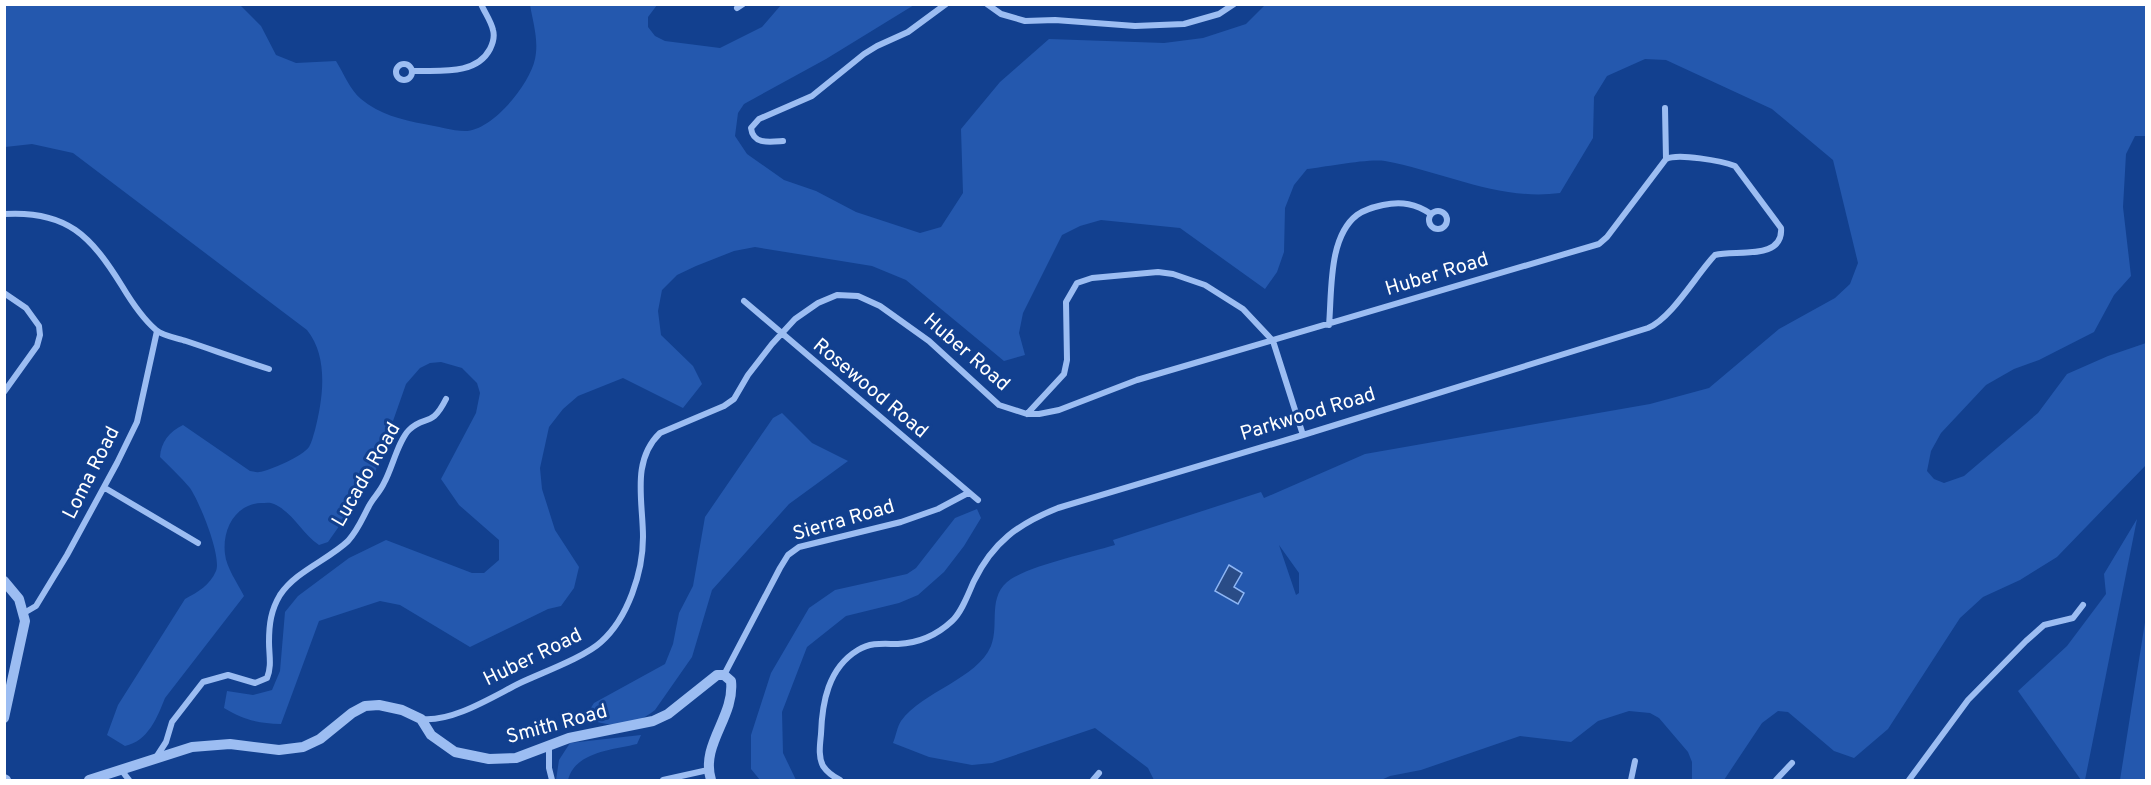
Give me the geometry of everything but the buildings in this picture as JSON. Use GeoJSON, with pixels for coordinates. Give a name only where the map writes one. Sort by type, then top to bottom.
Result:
{"type":"FeatureCollection","features":[{"type":"Feature","properties":{"kind":"street"},"geometry":{"type":"LineString","coordinates":[[412,71],[461,69],[483,60],[494,41],[494,33],[492,24],[481,4]]}},
{"type":"Feature","properties":{"kind":"street"},"geometry":{"type":"LineString","coordinates":[[736,9],[743,4]]}},
{"type":"Feature","properties":{"kind":"street"},"geometry":{"type":"LineString","coordinates":[[783,141],[767,143],[757,140],[751,128],[759,119],[812,96],[864,54],[908,32],[946,4]]}},
{"type":"Feature","properties":{"kind":"street"},"geometry":{"type":"LineString","coordinates":[[987,4],[1001,14],[1025,21],[1055,20],[1135,26],[1184,24],[1204,20],[1234,4]]}},
{"type":"Feature","properties":{"kind":"street"},"geometry":{"type":"LineString","coordinates":[[1665,108],[1666,159]]}},
{"type":"Feature","properties":{"kind":"street","name":"Parkwood Road"},"geometry":{"type":"LineString","coordinates":[[840,780],[824,766],[820,756],[824,699],[829,685],[844,662],[859,650],[875,644],[900,644],[924,639],[942,629],[955,619],[992,551],[1011,532],[1030,519],[1058,508],[1303,435],[1657,324],[1715,255],[1766,251],[1779,242],[1782,235],[1781,228],[1735,166],[1675,156],[1666,159]]}},
{"type":"Feature","properties":{"kind":"street","name":"Huber Road"},"geometry":{"type":"LineString","coordinates":[[421,719],[443,718],[464,710],[583,653],[602,641],[624,608],[639,569],[643,539],[640,472],[643,458],[649,447],[660,433],[724,406],[734,399],[748,375],[781,334],[795,319],[818,303],[837,296],[858,296],[880,306],[929,341],[999,405],[1027,414],[1059,410],[1137,380],[1599,244],[1607,237],[1666,159]]}},
{"type":"Feature","properties":{"kind":"street"},"geometry":{"type":"LineString","coordinates":[[1329,325],[1334,258],[1343,232],[1351,220],[1369,208],[1394,203],[1417,205],[1431,214]]}},
{"type":"Feature","properties":{"kind":"street"},"geometry":{"type":"LineString","coordinates":[[4,214],[29,213],[45,217],[72,228],[87,238],[104,258],[133,303],[157,331],[269,369]]}},
{"type":"Feature","properties":{"kind":"street"},"geometry":{"type":"LineString","coordinates":[[1027,414],[1064,374],[1067,360],[1066,302],[1077,284],[1092,278],[1158,272],[1173,274],[1205,285],[1243,309],[1273,341],[1303,435]]}},
{"type":"Feature","properties":{"kind":"street"},"geometry":{"type":"LineString","coordinates":[[4,293],[26,308],[39,326],[40,335],[37,345],[4,392]]}},
{"type":"Feature","properties":{"kind":"street","name":"Rosewood Road"},"geometry":{"type":"LineString","coordinates":[[744,301],[978,500]]}},
{"type":"Feature","properties":{"kind":"street","name":"Loma Road"},"geometry":{"type":"LineString","coordinates":[[24,613],[36,606],[105,488],[136,422],[157,331]]}},
{"type":"Feature","properties":{"kind":"street","name":"Lucado Road"},"geometry":{"type":"LineString","coordinates":[[155,759],[166,742],[172,722],[203,682],[228,675],[255,683],[267,678],[270,670],[271,611],[282,592],[347,542],[359,528],[369,506],[383,486],[404,437],[417,425],[432,420],[439,413],[446,399]]}},
{"type":"Feature","properties":{"kind":"street"},"geometry":{"type":"LineString","coordinates":[[105,488],[198,543]]}},
{"type":"Feature","properties":{"kind":"street","name":"Sierra Road"},"geometry":{"type":"LineString","coordinates":[[724,675],[788,555],[799,547],[902,522],[938,509],[968,493]]}},
{"type":"Feature","properties":{"kind":"street"},"geometry":{"type":"LineString","coordinates":[[4,581],[19,600],[24,613],[24,629],[4,718]]}},
{"type":"Feature","properties":{"kind":"street"},"geometry":{"type":"LineString","coordinates":[[1909,780],[1968,700],[2026,641],[2044,625],[2073,618],[2083,604]]}},
{"type":"Feature","properties":{"kind":"street","name":"Smith Road"},"geometry":{"type":"LineString","coordinates":[[89,780],[116,775],[192,747],[230,744],[279,750],[303,747],[320,739],[352,713],[365,706],[379,705],[421,719],[431,735],[455,752],[489,759],[516,758],[569,738],[653,721],[668,714],[717,675],[724,675]]}},
{"type":"Feature","properties":{"kind":"street"},"geometry":{"type":"LineString","coordinates":[[663,780],[710,775],[709,753],[730,707],[732,693],[731,681],[724,675]]}},
{"type":"Feature","properties":{"kind":"street"},"geometry":{"type":"LineString","coordinates":[[549,747],[549,768],[552,780]]}},
{"type":"Feature","properties":{"kind":"street"},"geometry":{"type":"LineString","coordinates":[[1631,780],[1635,761]]}},
{"type":"Feature","properties":{"kind":"street"},"geometry":{"type":"LineString","coordinates":[[1776,780],[1792,763]]}},
{"type":"Feature","properties":{"kind":"street"},"geometry":{"type":"LineString","coordinates":[[1093,780],[1100,773]]}},
{"type":"Feature","properties":{"kind":"street"},"geometry":{"type":"LineString","coordinates":[[116,775],[129,780]]}},
{"type":"Feature","properties":{"kind":"shaded area"},"geometry":{"type":"Polygon","coordinates":[[[1266,4],[2145,5],[2145,136],[2135,136],[2126,154],[2123,207],[2131,276],[2114,295],[2094,332],[2039,360],[2014,369],[1986,385],[1941,433],[1931,451],[1927,471],[1934,479],[1944,483],[1964,476],[2038,413],[2067,374],[2146,343],[2146,465],[2057,557],[2020,580],[1983,597],[1960,618],[1888,729],[1854,758],[1834,751],[1788,712],[1778,711],[1762,723],[1724,780],[1692,780],[1692,762],[1688,752],[1659,718],[1650,713],[1629,711],[1598,721],[1571,742],[1520,736],[1421,770],[1381,780],[1154,780],[1148,768],[1095,728],[992,763],[972,765],[929,757],[893,743],[901,721],[911,711],[922,701],[962,676],[984,657],[993,638],[996,602],[999,594],[1003,586],[1021,574],[1047,564],[1115,545],[1113,540],[1261,492],[1264,498],[1365,454],[1650,404],[1709,388],[1779,329],[1835,298],[1850,284],[1858,263],[1833,160],[1772,109],[1666,60],[1645,59],[1607,76],[1594,97],[1593,138],[1560,193],[1515,193],[1378,160],[1307,169],[1294,185],[1285,208],[1284,252],[1277,272],[1265,289],[1180,228],[1101,220],[1080,226],[1062,235],[1023,313],[1019,333],[1025,355],[1004,361],[906,280],[872,266],[755,247],[734,251],[696,266],[677,275],[662,290],[658,311],[661,335],[693,366],[702,384],[683,408],[623,378],[578,396],[563,409],[549,427],[540,468],[542,489],[555,530],[579,567],[574,588],[561,606],[548,609],[470,647],[400,605],[380,601],[319,621],[281,724],[251,720],[224,708],[227,691],[253,695],[272,690],[280,671],[285,612],[298,596],[349,558],[386,540],[472,573],[484,573],[499,560],[499,540],[459,505],[441,479],[476,413],[480,393],[477,383],[462,368],[441,362],[430,363],[420,368],[406,384],[373,478],[328,542],[319,545],[287,513],[272,503],[252,504],[237,513],[228,528],[225,554],[230,570],[244,596],[165,698],[155,721],[146,734],[125,746],[107,735],[118,705],[185,599],[207,584],[216,571],[213,542],[199,504],[190,488],[160,457],[164,442],[170,434],[183,425],[250,471],[264,471],[286,462],[306,450],[312,441],[322,392],[321,365],[319,353],[307,330],[73,153],[32,144],[5,147],[4,5],[240,5],[261,26],[276,55],[296,63],[336,61],[357,95],[375,109],[407,121],[465,131],[476,129],[498,115],[526,81],[536,52],[530,5],[657,5],[648,17],[648,27],[655,36],[665,41],[720,48],[762,27],[781,5],[914,5],[826,59],[744,104],[738,113],[735,136],[747,154],[784,180],[816,191],[856,212],[920,233],[941,227],[963,193],[961,129],[1000,82],[1049,39],[1164,43],[1203,38],[1246,24],[1266,4]],[[1279,545],[1296,595],[1299,593],[1299,573],[1279,545]]]}},
{"type":"Feature","properties":{"kind":"shaded area"},"geometry":{"type":"Polygon","coordinates":[[[782,413],[812,443],[848,461],[789,504],[712,590],[692,657],[655,710],[639,720],[621,724],[603,723],[585,717],[594,703],[665,664],[673,644],[679,613],[693,586],[705,517],[773,418],[782,413]]]}},
{"type":"Feature","properties":{"kind":"shaded area"},"geometry":{"type":"Polygon","coordinates":[[[977,509],[981,518],[964,546],[944,572],[918,595],[899,603],[846,616],[807,647],[782,712],[783,753],[796,780],[760,780],[751,769],[751,735],[771,673],[809,608],[835,590],[907,574],[916,568],[955,518],[977,509]]]}},
{"type":"Feature","properties":{"kind":"shaded area"},"geometry":{"type":"Polygon","coordinates":[[[2137,519],[2085,780],[2081,780],[2018,691],[2067,646],[2106,594],[2104,574],[2137,519]]]}},
{"type":"Feature","properties":{"kind":"shaded area"},"geometry":{"type":"Polygon","coordinates":[[[1229,565],[1242,573],[1234,587],[1244,593],[1238,604],[1215,591],[1229,565]]]}},
{"type":"Feature","properties":{"kind":"shaded area"},"geometry":{"type":"Polygon","coordinates":[[[2146,616],[2146,780],[2120,780],[2146,616]]]}},
{"type":"Feature","properties":{"kind":"shaded area"},"geometry":{"type":"Polygon","coordinates":[[[641,735],[637,744],[586,758],[578,763],[568,780],[556,780],[559,760],[570,743],[641,735]]]}}]}
